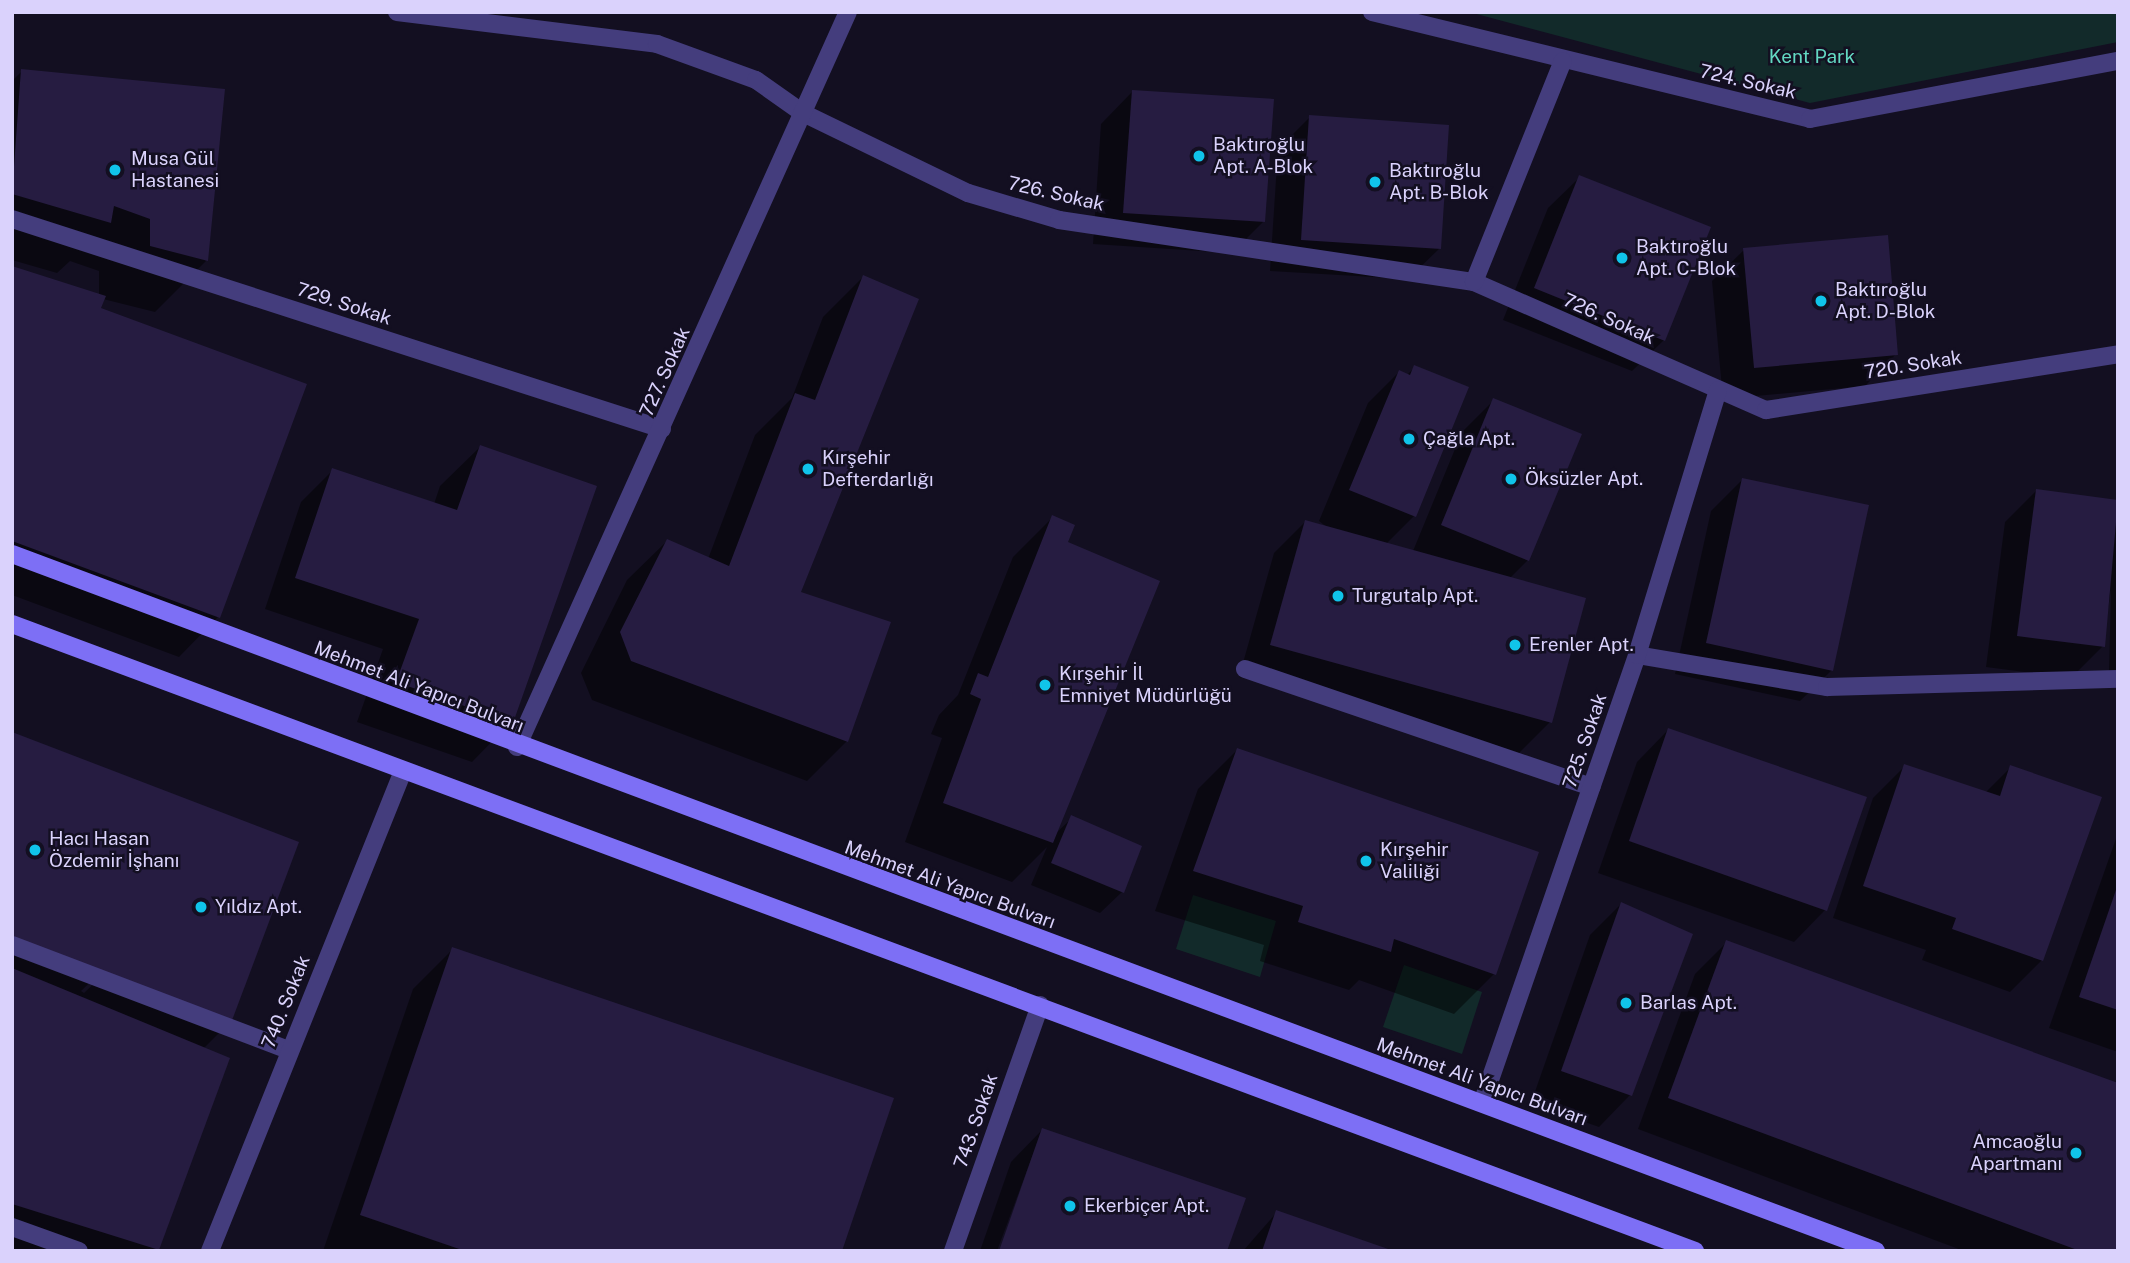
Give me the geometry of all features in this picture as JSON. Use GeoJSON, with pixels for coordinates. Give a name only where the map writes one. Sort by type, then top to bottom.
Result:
{"type":"FeatureCollection","features":[{"type":"Feature","properties":{"kind":"main road","name":"Mehmet Ali Yapıcı Bulvarı"},"geometry":{"type":"LineString","coordinates":[[12,554],[517,747],[1875,1251]]}},
{"type":"Feature","properties":{"kind":"main road"},"geometry":{"type":"LineString","coordinates":[[12,624],[1695,1251]]}},
{"type":"Feature","properties":{"kind":"street","name":"726. Sokak"},"geometry":{"type":"LineString","coordinates":[[397,12],[657,44],[756,80],[803,113],[968,193],[1059,220],[1474,282],[1718,390]]}},
{"type":"Feature","properties":{"kind":"street","name":"727. Sokak"},"geometry":{"type":"LineString","coordinates":[[517,747],[848,12]]}},
{"type":"Feature","properties":{"kind":"street","name":"724. Sokak"},"geometry":{"type":"LineString","coordinates":[[1372,12],[1563,61],[1810,119],[2118,61]]}},
{"type":"Feature","properties":{"kind":"street"},"geometry":{"type":"LineString","coordinates":[[1474,282],[1563,61]]}},
{"type":"Feature","properties":{"kind":"street","name":"729. Sokak"},"geometry":{"type":"LineString","coordinates":[[12,219],[662,429]]}},
{"type":"Feature","properties":{"kind":"street","name":"720. Sokak"},"geometry":{"type":"LineString","coordinates":[[1718,390],[1766,410],[2118,354]]}},
{"type":"Feature","properties":{"kind":"street","name":"725. Sokak"},"geometry":{"type":"LineString","coordinates":[[1482,1103],[1637,655],[1718,390]]}},
{"type":"Feature","properties":{"kind":"street"},"geometry":{"type":"LineString","coordinates":[[1637,655],[1827,687],[2118,679]]}},
{"type":"Feature","properties":{"kind":"street"},"geometry":{"type":"LineString","coordinates":[[1245,669],[1591,787]]}},
{"type":"Feature","properties":{"kind":"street","name":"740. Sokak"},"geometry":{"type":"LineString","coordinates":[[210,1251],[402,771]]}},
{"type":"Feature","properties":{"kind":"street"},"geometry":{"type":"LineString","coordinates":[[12,945],[289,1051]]}},
{"type":"Feature","properties":{"kind":"street","name":"743. Sokak"},"geometry":{"type":"LineString","coordinates":[[953,1251],[1040,1005]]}},
{"type":"Feature","properties":{"kind":"street"},"geometry":{"type":"LineString","coordinates":[[12,1227],[79,1251]]}},
{"type":"Feature","properties":{"kind":"green space","name":"Kent Park"},"geometry":{"type":"Polygon","coordinates":[[[1469,12],[2118,12],[2118,42],[1810,103],[1469,12]]]}},
{"type":"Feature","properties":{"kind":"green space"},"geometry":{"type":"Polygon","coordinates":[[[1193,895],[1276,921],[1260,977],[1176,949],[1193,895]]]}},
{"type":"Feature","properties":{"kind":"green space"},"geometry":{"type":"Polygon","coordinates":[[[1404,965],[1482,992],[1462,1054],[1383,1027],[1404,965]]]}},
{"type":"Feature","properties":{"kind":"building","name":"Musa Gül Hastanesi"},"geometry":{"type":"Polygon","coordinates":[[[21,69],[225,89],[208,261],[150,246],[150,219],[114,206],[111,223],[12,194],[21,69]]]}},
{"type":"Feature","properties":{"kind":"building","name":"Baktıroğlu Apt. A-Blok"},"geometry":{"type":"Polygon","coordinates":[[[1132,90],[1274,99],[1265,222],[1123,213],[1132,90]]]}},
{"type":"Feature","properties":{"kind":"building","name":"Baktıroğlu Apt. B-Blok"},"geometry":{"type":"Polygon","coordinates":[[[1309,115],[1449,125],[1441,249],[1301,240],[1309,115]]]}},
{"type":"Feature","properties":{"kind":"building","name":"Baktıroğlu Apt. C-Blok"},"geometry":{"type":"Polygon","coordinates":[[[1579,175],[1711,227],[1665,341],[1534,288],[1579,175]]]}},
{"type":"Feature","properties":{"kind":"building","name":"Baktıroğlu Apt. D-Blok"},"geometry":{"type":"Polygon","coordinates":[[[1888,235],[1898,355],[1754,368],[1743,248],[1888,235]]]}},
{"type":"Feature","properties":{"kind":"building"},"geometry":{"type":"Polygon","coordinates":[[[12,266],[106,296],[101,308],[307,384],[220,618],[12,541],[12,266]]]}},
{"type":"Feature","properties":{"kind":"building","name":"Kırşehir Defterdarlığı"},"geometry":{"type":"Polygon","coordinates":[[[863,275],[919,299],[801,592],[891,622],[848,742],[631,661],[620,632],[667,539],[729,566],[795,393],[815,400],[863,275]]]}},
{"type":"Feature","properties":{"kind":"building","name":"Çağla Apt."},"geometry":{"type":"Polygon","coordinates":[[[1414,365],[1469,387],[1416,517],[1349,490],[1399,370],[1410,375],[1414,365]]]}},
{"type":"Feature","properties":{"kind":"building","name":"Öksüzler Apt."},"geometry":{"type":"Polygon","coordinates":[[[1493,398],[1582,434],[1529,561],[1441,525],[1493,398]]]}},
{"type":"Feature","properties":{"kind":"building"},"geometry":{"type":"Polygon","coordinates":[[[480,445],[597,486],[513,723],[396,682],[419,619],[295,578],[332,468],[457,510],[480,445]]]}},
{"type":"Feature","properties":{"kind":"building"},"geometry":{"type":"Polygon","coordinates":[[[1742,478],[1869,505],[1833,671],[1706,643],[1742,478]]]}},
{"type":"Feature","properties":{"kind":"building"},"geometry":{"type":"Polygon","coordinates":[[[2036,489],[2118,500],[2105,647],[2017,636],[2036,489]]]}},
{"type":"Feature","properties":{"kind":"building","name":"Kırşehir İl Emniyet Müdürlüğü"},"geometry":{"type":"Polygon","coordinates":[[[1052,515],[1075,525],[1068,542],[1160,581],[1053,843],[943,803],[981,699],[970,694],[978,673],[988,677],[1052,515]]]}},
{"type":"Feature","properties":{"kind":"building"},"geometry":{"type":"Polygon","coordinates":[[[1305,520],[1586,598],[1552,723],[1270,645],[1305,520]]]}},
{"type":"Feature","properties":{"kind":"building"},"geometry":{"type":"Polygon","coordinates":[[[1668,728],[1867,797],[1827,911],[1629,841],[1668,728]]]}},
{"type":"Feature","properties":{"kind":"building"},"geometry":{"type":"Polygon","coordinates":[[[12,732],[299,842],[231,1023],[12,937],[12,732]]]}},
{"type":"Feature","properties":{"kind":"building","name":"Kırşehir Valiliği"},"geometry":{"type":"Polygon","coordinates":[[[1237,748],[1539,852],[1496,975],[1394,939],[1391,952],[1298,922],[1303,906],[1193,871],[1237,748]]]}},
{"type":"Feature","properties":{"kind":"building"},"geometry":{"type":"Polygon","coordinates":[[[1904,764],[2000,796],[2010,765],[2102,797],[2043,961],[1952,929],[1956,918],[1863,886],[1904,764]]]}},
{"type":"Feature","properties":{"kind":"building"},"geometry":{"type":"Polygon","coordinates":[[[1071,815],[1142,846],[1124,893],[1051,863],[1071,815]]]}},
{"type":"Feature","properties":{"kind":"building"},"geometry":{"type":"Polygon","coordinates":[[[2118,887],[2118,1010],[2079,997],[2118,887]]]}},
{"type":"Feature","properties":{"kind":"building","name":"Barlas Apt."},"geometry":{"type":"Polygon","coordinates":[[[1621,902],[1693,934],[1632,1096],[1561,1071],[1621,902]]]}},
{"type":"Feature","properties":{"kind":"building"},"geometry":{"type":"Polygon","coordinates":[[[1726,940],[2118,1083],[2118,1251],[2080,1251],[1668,1098],[1726,940]]]}},
{"type":"Feature","properties":{"kind":"building"},"geometry":{"type":"Polygon","coordinates":[[[452,947],[894,1098],[842,1251],[465,1251],[360,1215],[452,947]]]}},
{"type":"Feature","properties":{"kind":"building"},"geometry":{"type":"Polygon","coordinates":[[[12,968],[230,1058],[159,1250],[12,1204],[12,968]]]}},
{"type":"Feature","properties":{"kind":"building"},"geometry":{"type":"Polygon","coordinates":[[[1042,1128],[1246,1198],[1227,1251],[999,1251],[1042,1128]]]}},
{"type":"Feature","properties":{"kind":"building"},"geometry":{"type":"Polygon","coordinates":[[[1276,1210],[1391,1250],[1391,1251],[1262,1251],[1276,1210]]]}},
{"type":"Feature","properties":{"kind":"place","name":"Baktıroğlu Apt. A-Blok"},"geometry":{"type":"Point","coordinates":[1199,156]}},
{"type":"Feature","properties":{"kind":"place","name":"Musa Gül Hastanesi"},"geometry":{"type":"Point","coordinates":[115,170]}},
{"type":"Feature","properties":{"kind":"place","name":"Baktıroğlu Apt. B-Blok"},"geometry":{"type":"Point","coordinates":[1375,182]}},
{"type":"Feature","properties":{"kind":"place","name":"Baktıroğlu Apt. C-Blok"},"geometry":{"type":"Point","coordinates":[1622,258]}},
{"type":"Feature","properties":{"kind":"place","name":"Baktıroğlu Apt. D-Blok"},"geometry":{"type":"Point","coordinates":[1821,301]}},
{"type":"Feature","properties":{"kind":"place","name":"Çağla Apt."},"geometry":{"type":"Point","coordinates":[1409,439]}},
{"type":"Feature","properties":{"kind":"place","name":"Kırşehir Defterdarlığı"},"geometry":{"type":"Point","coordinates":[808,469]}},
{"type":"Feature","properties":{"kind":"place","name":"Öksüzler Apt."},"geometry":{"type":"Point","coordinates":[1511,479]}},
{"type":"Feature","properties":{"kind":"place","name":"Turgutalp Apt."},"geometry":{"type":"Point","coordinates":[1338,596]}},
{"type":"Feature","properties":{"kind":"place","name":"Erenler Apt."},"geometry":{"type":"Point","coordinates":[1515,645]}},
{"type":"Feature","properties":{"kind":"place","name":"Kırşehir İl Emniyet Müdürlüğü"},"geometry":{"type":"Point","coordinates":[1045,685]}},
{"type":"Feature","properties":{"kind":"place","name":"Hacı Hasan Özdemir İşhanı"},"geometry":{"type":"Point","coordinates":[35,850]}},
{"type":"Feature","properties":{"kind":"place","name":"Kırşehir Valiliği"},"geometry":{"type":"Point","coordinates":[1366,861]}},
{"type":"Feature","properties":{"kind":"place","name":"Yıldız Apt."},"geometry":{"type":"Point","coordinates":[201,907]}},
{"type":"Feature","properties":{"kind":"place","name":"Barlas Apt."},"geometry":{"type":"Point","coordinates":[1626,1003]}},
{"type":"Feature","properties":{"kind":"place","name":"Amcaoğlu Apartmanı"},"geometry":{"type":"Point","coordinates":[2076,1153]}},
{"type":"Feature","properties":{"kind":"place","name":"Ekerbiçer Apt."},"geometry":{"type":"Point","coordinates":[1070,1206]}}]}
